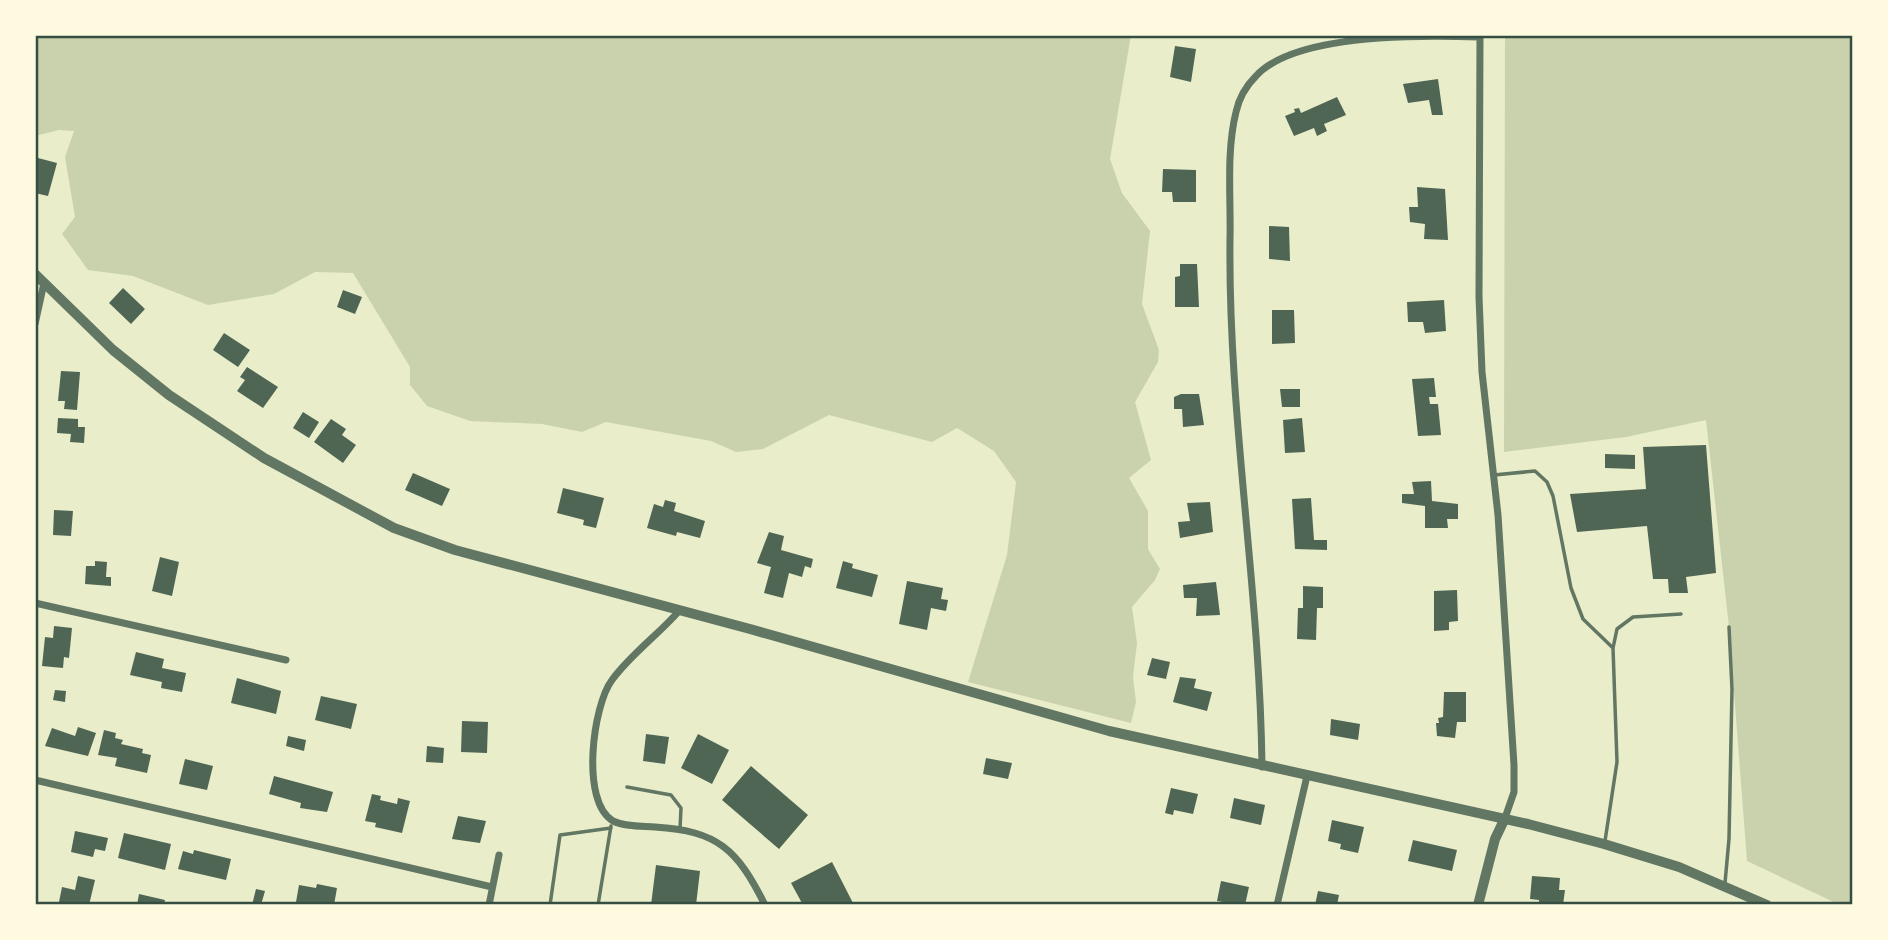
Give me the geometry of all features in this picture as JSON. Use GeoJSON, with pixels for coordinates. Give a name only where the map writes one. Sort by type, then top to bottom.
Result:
{"type":"FeatureCollection","features":[{"type":"Feature","properties":{"kind":"street"},"geometry":{"type":"LineString","coordinates":[[1262,767],[1259,695],[1229,317],[1233,125],[1238,104],[1257,74],[1271,62],[1300,50],[1417,36],[1480,36],[1479,297],[1482,372],[1494,475],[1514,737],[1514,792],[1495,839],[1478,905]]}},
{"type":"Feature","properties":{"kind":"street"},"geometry":{"type":"LineString","coordinates":[[35,274],[113,350],[169,396],[264,458],[357,511],[394,528],[455,550],[1071,720],[1262,767],[1505,818],[1604,844],[1724,885],[1767,905]]}},
{"type":"Feature","properties":{"kind":"street"},"geometry":{"type":"LineString","coordinates":[[35,324],[44,283]]}},
{"type":"Feature","properties":{"kind":"street"},"geometry":{"type":"LineString","coordinates":[[35,603],[286,660]]}},
{"type":"Feature","properties":{"kind":"street"},"geometry":{"type":"LineString","coordinates":[[679,611],[621,668],[604,692],[600,704],[593,776],[601,808],[612,824],[680,829],[705,834],[718,842],[745,869],[765,905]]}},
{"type":"Feature","properties":{"kind":"street"},"geometry":{"type":"LineString","coordinates":[[1277,905],[1307,776]]}},
{"type":"Feature","properties":{"kind":"street"},"geometry":{"type":"LineString","coordinates":[[35,780],[492,887]]}},
{"type":"Feature","properties":{"kind":"street"},"geometry":{"type":"LineString","coordinates":[[489,905],[499,855]]}},
{"type":"Feature","properties":{"kind":"lane"},"geometry":{"type":"LineString","coordinates":[[1494,475],[1535,471],[1547,482],[1553,496],[1571,588],[1583,619],[1613,648]]}},
{"type":"Feature","properties":{"kind":"lane"},"geometry":{"type":"LineString","coordinates":[[1604,844],[1617,762],[1613,648],[1617,629],[1633,617],[1681,614]]}},
{"type":"Feature","properties":{"kind":"lane"},"geometry":{"type":"LineString","coordinates":[[1724,885],[1730,839],[1732,689],[1729,627]]}},
{"type":"Feature","properties":{"kind":"lane"},"geometry":{"type":"LineString","coordinates":[[626,787],[671,795],[681,808],[680,829]]}},
{"type":"Feature","properties":{"kind":"lane"},"geometry":{"type":"LineString","coordinates":[[550,905],[560,835],[612,824],[598,905]]}},
{"type":"Feature","properties":{"kind":"green space"},"geometry":{"type":"Polygon","coordinates":[[[35,35],[1131,35],[1110,159],[1122,193],[1150,231],[1142,304],[1159,350],[1158,362],[1135,402],[1151,460],[1129,478],[1148,511],[1148,549],[1160,569],[1155,580],[1132,607],[1137,643],[1133,677],[1136,702],[1131,723],[968,682],[1007,555],[1016,482],[994,451],[957,428],[932,442],[829,415],[763,449],[736,452],[711,441],[606,422],[582,432],[542,424],[470,421],[427,406],[410,385],[410,367],[353,273],[315,272],[274,294],[208,305],[133,276],[88,270],[62,234],[75,217],[65,157],[74,131],[59,130],[35,136],[35,35]]]}},
{"type":"Feature","properties":{"kind":"green space"},"geometry":{"type":"Polygon","coordinates":[[[1505,35],[1853,35],[1853,905],[1840,905],[1747,861],[1729,627],[1706,420],[1626,437],[1504,452],[1505,35]]]}},
{"type":"Feature","properties":{"kind":"building"},"geometry":{"type":"Polygon","coordinates":[[[1175,46],[1196,49],[1191,82],[1170,77],[1175,46]]]}},
{"type":"Feature","properties":{"kind":"building"},"geometry":{"type":"Polygon","coordinates":[[[1438,79],[1443,115],[1432,115],[1429,100],[1408,103],[1403,84],[1438,79]]]}},
{"type":"Feature","properties":{"kind":"building"},"geometry":{"type":"Polygon","coordinates":[[[1337,97],[1346,115],[1324,124],[1327,131],[1317,136],[1314,128],[1294,136],[1285,116],[1295,112],[1294,109],[1299,108],[1301,113],[1337,97]]]}},
{"type":"Feature","properties":{"kind":"building"},"geometry":{"type":"Polygon","coordinates":[[[38,158],[57,163],[48,196],[35,193],[38,158]]]}},
{"type":"Feature","properties":{"kind":"building"},"geometry":{"type":"Polygon","coordinates":[[[1163,169],[1196,170],[1196,202],[1173,202],[1172,192],[1162,192],[1163,169]]]}},
{"type":"Feature","properties":{"kind":"building"},"geometry":{"type":"Polygon","coordinates":[[[1417,187],[1445,189],[1448,240],[1424,239],[1425,224],[1410,222],[1409,207],[1418,207],[1417,187]]]}},
{"type":"Feature","properties":{"kind":"building"},"geometry":{"type":"Polygon","coordinates":[[[1269,226],[1289,227],[1290,261],[1269,259],[1269,226]]]}},
{"type":"Feature","properties":{"kind":"building"},"geometry":{"type":"Polygon","coordinates":[[[1180,264],[1197,264],[1199,307],[1175,307],[1175,277],[1180,276],[1180,264]]]}},
{"type":"Feature","properties":{"kind":"building"},"geometry":{"type":"Polygon","coordinates":[[[123,288],[145,309],[131,324],[109,303],[123,288]]]}},
{"type":"Feature","properties":{"kind":"building"},"geometry":{"type":"Polygon","coordinates":[[[343,290],[362,297],[355,314],[337,307],[343,290]]]}},
{"type":"Feature","properties":{"kind":"building"},"geometry":{"type":"Polygon","coordinates":[[[1444,300],[1446,331],[1425,333],[1423,322],[1408,322],[1407,302],[1444,300]]]}},
{"type":"Feature","properties":{"kind":"building"},"geometry":{"type":"Polygon","coordinates":[[[1272,310],[1294,310],[1295,343],[1272,344],[1272,310]]]}},
{"type":"Feature","properties":{"kind":"building"},"geometry":{"type":"Polygon","coordinates":[[[224,333],[250,350],[238,367],[213,350],[224,333]]]}},
{"type":"Feature","properties":{"kind":"building"},"geometry":{"type":"Polygon","coordinates":[[[247,367],[278,387],[263,408],[237,391],[245,380],[240,377],[247,367]]]}},
{"type":"Feature","properties":{"kind":"building"},"geometry":{"type":"Polygon","coordinates":[[[61,371],[80,372],[77,410],[64,409],[65,401],[58,401],[61,371]]]}},
{"type":"Feature","properties":{"kind":"building"},"geometry":{"type":"Polygon","coordinates":[[[1434,378],[1436,397],[1429,397],[1430,404],[1438,404],[1441,435],[1418,436],[1412,379],[1434,378]]]}},
{"type":"Feature","properties":{"kind":"building"},"geometry":{"type":"Polygon","coordinates":[[[1280,389],[1300,389],[1300,407],[1282,407],[1280,389]]]}},
{"type":"Feature","properties":{"kind":"building"},"geometry":{"type":"Polygon","coordinates":[[[1181,394],[1199,394],[1204,425],[1183,427],[1182,409],[1174,409],[1174,397],[1181,394]]]}},
{"type":"Feature","properties":{"kind":"building"},"geometry":{"type":"Polygon","coordinates":[[[303,412],[319,422],[309,438],[293,428],[303,412]]]}},
{"type":"Feature","properties":{"kind":"building"},"geometry":{"type":"Polygon","coordinates":[[[58,418],[78,419],[78,427],[85,427],[84,443],[70,442],[71,434],[57,433],[58,418]]]}},
{"type":"Feature","properties":{"kind":"building"},"geometry":{"type":"Polygon","coordinates":[[[1302,418],[1305,452],[1285,453],[1283,420],[1302,418]]]}},
{"type":"Feature","properties":{"kind":"building"},"geometry":{"type":"Polygon","coordinates":[[[331,419],[346,429],[342,435],[356,445],[343,463],[314,442],[331,419]]]}},
{"type":"Feature","properties":{"kind":"building"},"geometry":{"type":"Polygon","coordinates":[[[1706,445],[1716,573],[1686,577],[1688,593],[1669,593],[1668,579],[1653,579],[1647,526],[1577,532],[1570,494],[1646,489],[1643,447],[1706,445]]]}},
{"type":"Feature","properties":{"kind":"building"},"geometry":{"type":"Polygon","coordinates":[[[1605,454],[1635,455],[1635,469],[1605,468],[1605,454]]]}},
{"type":"Feature","properties":{"kind":"building"},"geometry":{"type":"Polygon","coordinates":[[[413,473],[450,489],[442,506],[405,490],[413,473]]]}},
{"type":"Feature","properties":{"kind":"building"},"geometry":{"type":"Polygon","coordinates":[[[1431,481],[1432,501],[1458,504],[1458,519],[1447,519],[1448,528],[1425,528],[1425,506],[1402,503],[1402,494],[1414,494],[1412,482],[1431,481]]]}},
{"type":"Feature","properties":{"kind":"building"},"geometry":{"type":"Polygon","coordinates":[[[563,488],[604,498],[596,528],[583,525],[584,520],[557,513],[563,488]]]}},
{"type":"Feature","properties":{"kind":"building"},"geometry":{"type":"Polygon","coordinates":[[[1311,498],[1314,540],[1327,540],[1327,550],[1295,549],[1292,499],[1311,498]]]}},
{"type":"Feature","properties":{"kind":"building"},"geometry":{"type":"Polygon","coordinates":[[[665,500],[676,503],[674,511],[705,521],[700,538],[677,532],[676,536],[647,528],[654,504],[663,507],[665,500]]]}},
{"type":"Feature","properties":{"kind":"building"},"geometry":{"type":"Polygon","coordinates":[[[1210,502],[1213,532],[1180,538],[1178,522],[1190,521],[1187,503],[1210,502]]]}},
{"type":"Feature","properties":{"kind":"building"},"geometry":{"type":"Polygon","coordinates":[[[54,510],[73,511],[71,536],[53,535],[54,510]]]}},
{"type":"Feature","properties":{"kind":"building"},"geometry":{"type":"Polygon","coordinates":[[[769,532],[784,536],[781,550],[813,559],[811,568],[805,566],[802,577],[789,573],[783,598],[764,593],[771,567],[757,563],[769,532]]]}},
{"type":"Feature","properties":{"kind":"building"},"geometry":{"type":"Polygon","coordinates":[[[160,557],[179,562],[172,596],[152,591],[160,557]]]}},
{"type":"Feature","properties":{"kind":"building"},"geometry":{"type":"Polygon","coordinates":[[[95,561],[107,562],[106,577],[111,577],[111,586],[85,584],[86,566],[95,566],[95,561]]]}},
{"type":"Feature","properties":{"kind":"building"},"geometry":{"type":"Polygon","coordinates":[[[843,561],[853,564],[852,568],[878,575],[872,597],[836,588],[843,561]]]}},
{"type":"Feature","properties":{"kind":"building"},"geometry":{"type":"Polygon","coordinates":[[[907,581],[943,588],[941,599],[948,600],[946,611],[931,608],[927,630],[899,624],[907,581]]]}},
{"type":"Feature","properties":{"kind":"building"},"geometry":{"type":"Polygon","coordinates":[[[1216,582],[1220,615],[1196,616],[1197,598],[1184,598],[1183,585],[1216,582]]]}},
{"type":"Feature","properties":{"kind":"building"},"geometry":{"type":"Polygon","coordinates":[[[1303,586],[1323,587],[1323,608],[1317,608],[1316,640],[1297,639],[1298,608],[1303,608],[1303,586]]]}},
{"type":"Feature","properties":{"kind":"building"},"geometry":{"type":"Polygon","coordinates":[[[1457,590],[1458,621],[1449,622],[1449,630],[1434,631],[1434,591],[1457,590]]]}},
{"type":"Feature","properties":{"kind":"building"},"geometry":{"type":"Polygon","coordinates":[[[54,626],[72,628],[69,658],[64,657],[63,668],[42,666],[45,637],[53,638],[54,626]]]}},
{"type":"Feature","properties":{"kind":"building"},"geometry":{"type":"Polygon","coordinates":[[[136,652],[164,659],[162,668],[186,673],[182,692],[161,688],[162,682],[130,675],[136,652]]]}},
{"type":"Feature","properties":{"kind":"building"},"geometry":{"type":"Polygon","coordinates":[[[1152,658],[1170,662],[1166,679],[1147,675],[1152,658]]]}},
{"type":"Feature","properties":{"kind":"building"},"geometry":{"type":"Polygon","coordinates":[[[1180,677],[1196,679],[1194,688],[1212,692],[1207,711],[1173,702],[1180,677]]]}},
{"type":"Feature","properties":{"kind":"building"},"geometry":{"type":"Polygon","coordinates":[[[237,678],[281,691],[276,714],[231,703],[237,678]]]}},
{"type":"Feature","properties":{"kind":"building"},"geometry":{"type":"Polygon","coordinates":[[[55,690],[66,691],[65,702],[53,700],[55,690]]]}},
{"type":"Feature","properties":{"kind":"building"},"geometry":{"type":"Polygon","coordinates":[[[1444,692],[1466,692],[1466,722],[1457,722],[1455,738],[1437,736],[1436,723],[1439,723],[1438,718],[1443,717],[1444,692]]]}},
{"type":"Feature","properties":{"kind":"building"},"geometry":{"type":"Polygon","coordinates":[[[321,696],[357,704],[351,729],[315,720],[321,696]]]}},
{"type":"Feature","properties":{"kind":"building"},"geometry":{"type":"Polygon","coordinates":[[[1331,719],[1360,724],[1358,740],[1330,735],[1331,719]]]}},
{"type":"Feature","properties":{"kind":"building"},"geometry":{"type":"Polygon","coordinates":[[[462,721],[488,722],[487,753],[461,752],[462,721]]]}},
{"type":"Feature","properties":{"kind":"building"},"geometry":{"type":"Polygon","coordinates":[[[78,727],[96,733],[88,756],[45,746],[52,728],[75,736],[78,727]]]}},
{"type":"Feature","properties":{"kind":"building"},"geometry":{"type":"Polygon","coordinates":[[[104,730],[116,733],[115,738],[123,740],[121,744],[143,749],[142,753],[151,755],[147,773],[115,766],[117,758],[98,755],[104,730]]]}},
{"type":"Feature","properties":{"kind":"building"},"geometry":{"type":"Polygon","coordinates":[[[646,734],[669,737],[665,764],[643,761],[646,734]]]}},
{"type":"Feature","properties":{"kind":"building"},"geometry":{"type":"Polygon","coordinates":[[[698,734],[729,750],[712,784],[681,768],[698,734]]]}},
{"type":"Feature","properties":{"kind":"building"},"geometry":{"type":"Polygon","coordinates":[[[288,736],[306,740],[304,751],[286,746],[288,736]]]}},
{"type":"Feature","properties":{"kind":"building"},"geometry":{"type":"Polygon","coordinates":[[[427,746],[444,748],[443,763],[426,762],[427,746]]]}},
{"type":"Feature","properties":{"kind":"building"},"geometry":{"type":"Polygon","coordinates":[[[986,758],[1012,763],[1008,779],[983,774],[986,758]]]}},
{"type":"Feature","properties":{"kind":"building"},"geometry":{"type":"Polygon","coordinates":[[[185,759],[213,766],[207,790],[179,784],[185,759]]]}},
{"type":"Feature","properties":{"kind":"building"},"geometry":{"type":"Polygon","coordinates":[[[751,766],[808,815],[779,849],[722,800],[751,766]]]}},
{"type":"Feature","properties":{"kind":"building"},"geometry":{"type":"Polygon","coordinates":[[[274,776],[333,792],[327,812],[300,808],[301,803],[269,794],[274,776]]]}},
{"type":"Feature","properties":{"kind":"building"},"geometry":{"type":"Polygon","coordinates":[[[1171,788],[1198,794],[1193,814],[1174,810],[1173,815],[1165,813],[1171,788]]]}},
{"type":"Feature","properties":{"kind":"building"},"geometry":{"type":"Polygon","coordinates":[[[372,794],[381,796],[380,800],[397,804],[398,798],[410,801],[402,833],[375,827],[376,823],[365,821],[372,794]]]}},
{"type":"Feature","properties":{"kind":"building"},"geometry":{"type":"Polygon","coordinates":[[[1234,798],[1265,805],[1261,825],[1230,818],[1234,798]]]}},
{"type":"Feature","properties":{"kind":"building"},"geometry":{"type":"Polygon","coordinates":[[[458,816],[486,821],[480,843],[452,839],[458,816]]]}},
{"type":"Feature","properties":{"kind":"building"},"geometry":{"type":"Polygon","coordinates":[[[1332,820],[1364,827],[1358,853],[1340,849],[1341,844],[1328,841],[1332,820]]]}},
{"type":"Feature","properties":{"kind":"building"},"geometry":{"type":"Polygon","coordinates":[[[75,831],[108,838],[105,851],[95,849],[93,857],[71,852],[75,831]]]}},
{"type":"Feature","properties":{"kind":"building"},"geometry":{"type":"Polygon","coordinates":[[[124,833],[171,844],[165,870],[118,858],[124,833]]]}},
{"type":"Feature","properties":{"kind":"building"},"geometry":{"type":"Polygon","coordinates":[[[1413,840],[1457,850],[1452,871],[1408,861],[1413,840]]]}},
{"type":"Feature","properties":{"kind":"building"},"geometry":{"type":"Polygon","coordinates":[[[194,850],[231,859],[226,880],[178,869],[183,851],[193,854],[194,850]]]}},
{"type":"Feature","properties":{"kind":"building"},"geometry":{"type":"Polygon","coordinates":[[[832,862],[854,905],[803,905],[791,883],[832,862]]]}},
{"type":"Feature","properties":{"kind":"building"},"geometry":{"type":"Polygon","coordinates":[[[656,865],[700,871],[696,905],[651,905],[656,865]]]}},
{"type":"Feature","properties":{"kind":"building"},"geometry":{"type":"Polygon","coordinates":[[[78,876],[95,880],[89,905],[59,902],[62,887],[75,890],[78,876]]]}},
{"type":"Feature","properties":{"kind":"building"},"geometry":{"type":"Polygon","coordinates":[[[1532,876],[1560,878],[1559,890],[1565,890],[1563,905],[1539,905],[1539,900],[1530,899],[1532,876]]]}},
{"type":"Feature","properties":{"kind":"building"},"geometry":{"type":"Polygon","coordinates":[[[1221,881],[1249,887],[1245,905],[1223,905],[1223,902],[1217,901],[1221,881]]]}},
{"type":"Feature","properties":{"kind":"building"},"geometry":{"type":"Polygon","coordinates":[[[317,884],[337,888],[334,905],[296,902],[299,885],[316,888],[317,884]]]}},
{"type":"Feature","properties":{"kind":"building"},"geometry":{"type":"Polygon","coordinates":[[[256,889],[265,891],[261,905],[252,905],[256,889]]]}},
{"type":"Feature","properties":{"kind":"building"},"geometry":{"type":"Polygon","coordinates":[[[1318,891],[1339,895],[1337,905],[1315,905],[1318,891]]]}},
{"type":"Feature","properties":{"kind":"building"},"geometry":{"type":"Polygon","coordinates":[[[139,894],[165,900],[164,905],[137,905],[139,894]]]}}]}
